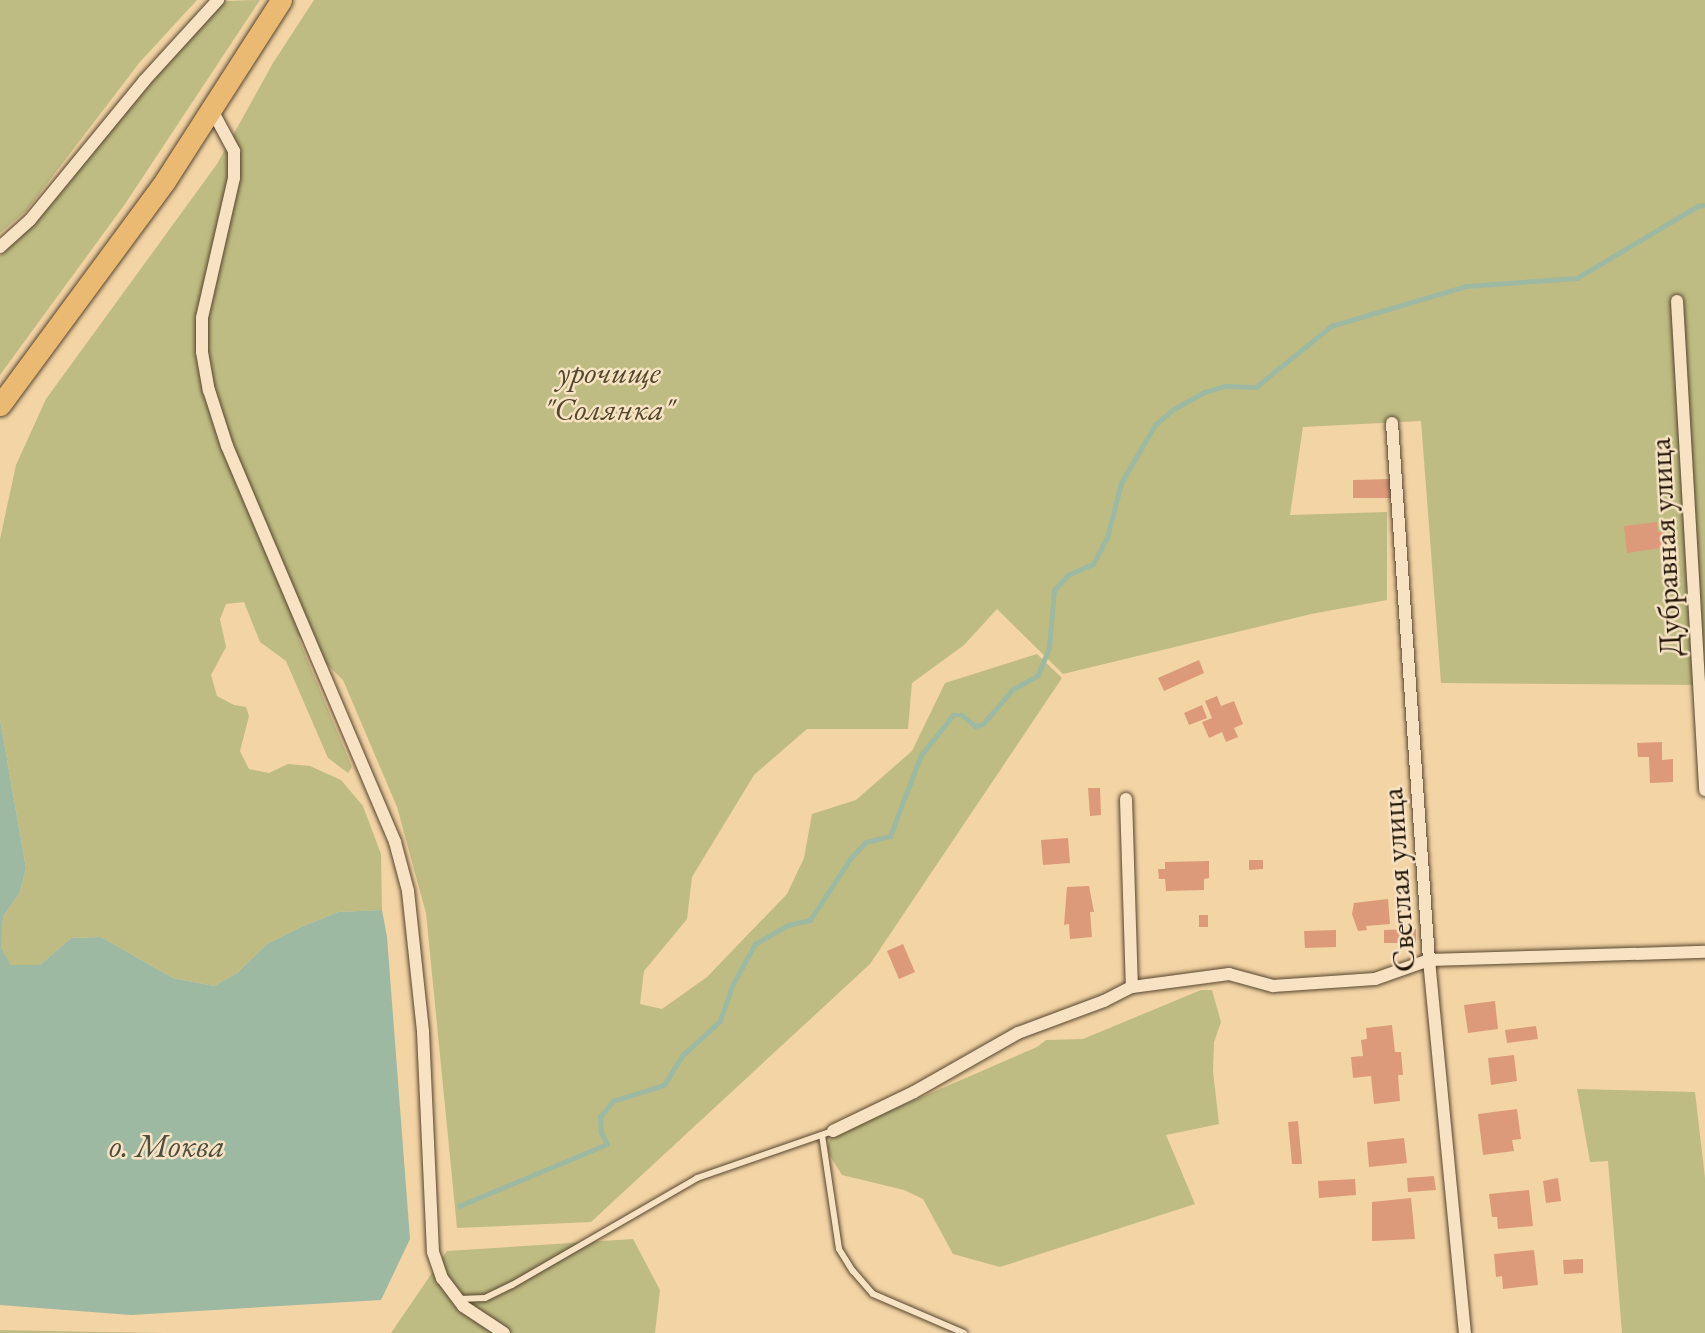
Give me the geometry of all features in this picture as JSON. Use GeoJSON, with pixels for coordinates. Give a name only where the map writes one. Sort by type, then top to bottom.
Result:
{"type":"FeatureCollection","features":[{"type":"Feature","properties":{"kind":"main road"},"geometry":{"type":"LineString","coordinates":[[0,405],[165,181],[281,0]]}},
{"type":"Feature","properties":{"kind":"street"},"geometry":{"type":"LineString","coordinates":[[0,247],[30,220],[153,71],[218,0]]}},
{"type":"Feature","properties":{"kind":"street"},"geometry":{"type":"LineString","coordinates":[[212,110],[234,151],[234,178],[202,318],[202,352],[209,390],[248,497],[395,842],[408,891],[423,1032],[433,1252],[442,1278],[463,1306],[505,1333]]}},
{"type":"Feature","properties":{"kind":"street","name":"Дубравная улица"},"geometry":{"type":"LineString","coordinates":[[1677,301],[1705,790]]}},
{"type":"Feature","properties":{"kind":"street","name":"Светлая улица"},"geometry":{"type":"LineString","coordinates":[[1392,423],[1429,960],[1465,1333]]}},
{"type":"Feature","properties":{"kind":"street"},"geometry":{"type":"LineString","coordinates":[[1126,799],[1132,987]]}},
{"type":"Feature","properties":{"kind":"street"},"geometry":{"type":"LineString","coordinates":[[828,1133],[914,1092],[1018,1033],[1104,1002],[1132,987],[1229,974],[1273,986],[1375,979],[1429,960],[1705,952]]}},
{"type":"Feature","properties":{"kind":"lane"},"geometry":{"type":"LineString","coordinates":[[459,1299],[485,1298],[512,1285],[697,1178],[828,1133],[839,1250],[853,1271],[873,1294],[964,1333]]}},
{"type":"Feature","properties":{"kind":"green space"},"geometry":{"type":"Polygon","coordinates":[[[0,0],[197,0],[140,62],[26,211],[0,233],[0,0]]]}},
{"type":"Feature","properties":{"kind":"green space"},"geometry":{"type":"Polygon","coordinates":[[[260,0],[125,204],[0,375],[0,256],[35,222],[149,85],[225,1],[260,0]]]}},
{"type":"Feature","properties":{"kind":"green space","name":"урочище \"Солянка\""},"geometry":{"type":"Polygon","coordinates":[[[314,0],[1705,0],[1705,685],[1441,683],[1421,421],[1303,427],[1290,515],[1387,512],[1387,600],[1311,614],[1063,674],[997,609],[964,645],[912,683],[908,729],[807,729],[754,775],[692,877],[687,919],[644,971],[640,1004],[662,1009],[707,977],[787,894],[804,858],[812,814],[856,800],[912,751],[945,683],[1037,654],[1062,678],[870,964],[591,1222],[457,1228],[426,913],[397,807],[343,680],[297,635],[352,767],[348,773],[328,758],[286,661],[260,642],[244,602],[226,604],[220,619],[226,647],[211,675],[217,696],[234,705],[246,707],[249,716],[240,751],[249,769],[269,773],[288,764],[310,766],[341,780],[363,806],[381,854],[382,910],[338,912],[301,927],[267,944],[237,973],[214,986],[173,978],[101,937],[71,938],[40,965],[11,965],[0,948],[3,917],[20,892],[26,868],[0,719],[0,539],[16,465],[46,399],[217,164],[273,63],[314,0]]]}},
{"type":"Feature","properties":{"kind":"green space"},"geometry":{"type":"Polygon","coordinates":[[[1201,990],[1212,990],[1221,1022],[1214,1042],[1213,1071],[1219,1124],[1166,1135],[1195,1204],[1000,1267],[953,1254],[923,1199],[904,1190],[842,1175],[830,1156],[827,1146],[832,1136],[1037,1047],[1046,1040],[1083,1039],[1201,990]]]}},
{"type":"Feature","properties":{"kind":"green space"},"geometry":{"type":"Polygon","coordinates":[[[1577,1089],[1695,1092],[1705,1178],[1705,1333],[1622,1333],[1608,1161],[1590,1162],[1577,1089]]]}},
{"type":"Feature","properties":{"kind":"green space"},"geometry":{"type":"Polygon","coordinates":[[[633,1239],[660,1290],[655,1333],[391,1333],[447,1251],[633,1239]]]}},
{"type":"Feature","properties":{"kind":"green space"},"geometry":{"type":"Polygon","coordinates":[[[0,1330],[101,1332],[165,1333],[0,1333],[0,1330]]]}},
{"type":"Feature","properties":{"kind":"water","name":"о. Моква"},"geometry":{"type":"Polygon","coordinates":[[[0,719],[26,868],[20,892],[3,917],[1,948],[11,965],[40,965],[71,938],[101,937],[173,978],[214,986],[237,973],[267,944],[301,927],[338,912],[382,910],[387,937],[410,1239],[381,1300],[131,1315],[0,1305],[0,719]]]}},
{"type":"Feature","properties":{"kind":"building"},"geometry":{"type":"Polygon","coordinates":[[[1390,479],[1391,498],[1353,498],[1353,480],[1390,479]]]}},
{"type":"Feature","properties":{"kind":"building"},"geometry":{"type":"Polygon","coordinates":[[[1657,522],[1658,532],[1665,532],[1667,547],[1627,553],[1624,526],[1657,522]]]}},
{"type":"Feature","properties":{"kind":"building"},"geometry":{"type":"Polygon","coordinates":[[[1199,660],[1204,673],[1164,691],[1158,678],[1199,660]]]}},
{"type":"Feature","properties":{"kind":"building"},"geometry":{"type":"Polygon","coordinates":[[[1217,696],[1221,706],[1234,701],[1243,724],[1234,728],[1238,737],[1226,742],[1222,732],[1209,738],[1202,722],[1212,718],[1205,701],[1217,696]]]}},
{"type":"Feature","properties":{"kind":"building"},"geometry":{"type":"Polygon","coordinates":[[[1202,705],[1207,718],[1189,725],[1184,713],[1202,705]]]}},
{"type":"Feature","properties":{"kind":"building"},"geometry":{"type":"Polygon","coordinates":[[[1662,742],[1662,760],[1673,759],[1673,782],[1650,783],[1649,757],[1638,757],[1637,743],[1662,742]]]}},
{"type":"Feature","properties":{"kind":"building"},"geometry":{"type":"Polygon","coordinates":[[[1088,788],[1100,788],[1101,815],[1090,816],[1088,788]]]}},
{"type":"Feature","properties":{"kind":"building"},"geometry":{"type":"Polygon","coordinates":[[[1068,838],[1070,863],[1043,865],[1041,840],[1068,838]]]}},
{"type":"Feature","properties":{"kind":"building"},"geometry":{"type":"Polygon","coordinates":[[[1249,860],[1263,860],[1263,869],[1249,870],[1249,860]]]}},
{"type":"Feature","properties":{"kind":"building"},"geometry":{"type":"Polygon","coordinates":[[[1209,861],[1209,878],[1204,879],[1204,890],[1166,891],[1165,879],[1159,879],[1158,869],[1165,869],[1165,862],[1209,861]]]}},
{"type":"Feature","properties":{"kind":"building"},"geometry":{"type":"Polygon","coordinates":[[[1089,886],[1094,912],[1090,912],[1092,937],[1070,939],[1069,924],[1064,925],[1067,887],[1089,886]]]}},
{"type":"Feature","properties":{"kind":"building"},"geometry":{"type":"Polygon","coordinates":[[[1388,899],[1390,924],[1366,926],[1367,930],[1358,931],[1352,914],[1354,903],[1388,899]]]}},
{"type":"Feature","properties":{"kind":"building"},"geometry":{"type":"Polygon","coordinates":[[[1199,915],[1208,915],[1208,927],[1199,927],[1199,915]]]}},
{"type":"Feature","properties":{"kind":"building"},"geometry":{"type":"Polygon","coordinates":[[[1416,929],[1416,943],[1384,943],[1384,930],[1416,929]]]}},
{"type":"Feature","properties":{"kind":"building"},"geometry":{"type":"Polygon","coordinates":[[[1336,930],[1336,947],[1305,948],[1304,931],[1336,930]]]}},
{"type":"Feature","properties":{"kind":"building"},"geometry":{"type":"Polygon","coordinates":[[[903,944],[915,972],[899,979],[887,951],[903,944]]]}},
{"type":"Feature","properties":{"kind":"building"},"geometry":{"type":"Polygon","coordinates":[[[1495,1001],[1498,1029],[1468,1033],[1464,1005],[1495,1001]]]}},
{"type":"Feature","properties":{"kind":"building"},"geometry":{"type":"Polygon","coordinates":[[[1392,1025],[1395,1052],[1401,1052],[1403,1075],[1398,1075],[1400,1101],[1374,1104],[1371,1076],[1353,1078],[1351,1057],[1363,1056],[1361,1040],[1367,1039],[1366,1028],[1392,1025]]]}},
{"type":"Feature","properties":{"kind":"building"},"geometry":{"type":"Polygon","coordinates":[[[1536,1026],[1538,1039],[1507,1043],[1505,1030],[1536,1026]]]}},
{"type":"Feature","properties":{"kind":"building"},"geometry":{"type":"Polygon","coordinates":[[[1514,1055],[1517,1081],[1491,1085],[1488,1058],[1514,1055]]]}},
{"type":"Feature","properties":{"kind":"building"},"geometry":{"type":"Polygon","coordinates":[[[1517,1109],[1521,1139],[1512,1140],[1514,1151],[1483,1155],[1478,1114],[1517,1109]]]}},
{"type":"Feature","properties":{"kind":"building"},"geometry":{"type":"Polygon","coordinates":[[[1298,1121],[1302,1164],[1292,1164],[1288,1122],[1298,1121]]]}},
{"type":"Feature","properties":{"kind":"building"},"geometry":{"type":"Polygon","coordinates":[[[1404,1138],[1407,1163],[1369,1167],[1367,1142],[1404,1138]]]}},
{"type":"Feature","properties":{"kind":"building"},"geometry":{"type":"Polygon","coordinates":[[[1434,1176],[1436,1190],[1408,1192],[1407,1178],[1434,1176]]]}},
{"type":"Feature","properties":{"kind":"building"},"geometry":{"type":"Polygon","coordinates":[[[1558,1178],[1561,1201],[1546,1203],[1543,1181],[1558,1178]]]}},
{"type":"Feature","properties":{"kind":"building"},"geometry":{"type":"Polygon","coordinates":[[[1355,1179],[1356,1195],[1319,1198],[1318,1181],[1355,1179]]]}},
{"type":"Feature","properties":{"kind":"building"},"geometry":{"type":"Polygon","coordinates":[[[1529,1190],[1533,1226],[1498,1229],[1497,1217],[1492,1217],[1489,1194],[1529,1190]]]}},
{"type":"Feature","properties":{"kind":"building"},"geometry":{"type":"Polygon","coordinates":[[[1411,1198],[1415,1239],[1372,1241],[1372,1202],[1411,1198]]]}},
{"type":"Feature","properties":{"kind":"building"},"geometry":{"type":"Polygon","coordinates":[[[1534,1250],[1538,1285],[1503,1289],[1502,1276],[1496,1277],[1494,1254],[1534,1250]]]}},
{"type":"Feature","properties":{"kind":"building"},"geometry":{"type":"Polygon","coordinates":[[[1583,1259],[1583,1273],[1564,1274],[1563,1260],[1583,1259]]]}},
{"type":"Feature","properties":{"kind":"waterway"},"geometry":{"type":"LineString","coordinates":[[459,1206],[607,1144],[601,1133],[600,1117],[613,1101],[664,1085],[683,1055],[720,1021],[733,984],[755,944],[788,925],[810,920],[850,859],[866,842],[890,836],[921,755],[953,715],[962,715],[975,726],[983,724],[1012,690],[1038,675],[1049,648],[1054,590],[1068,575],[1093,564],[1107,538],[1121,483],[1155,425],[1172,410],[1205,392],[1225,386],[1256,387],[1331,326],[1466,286],[1577,278],[1698,206],[1705,205]]}}]}
